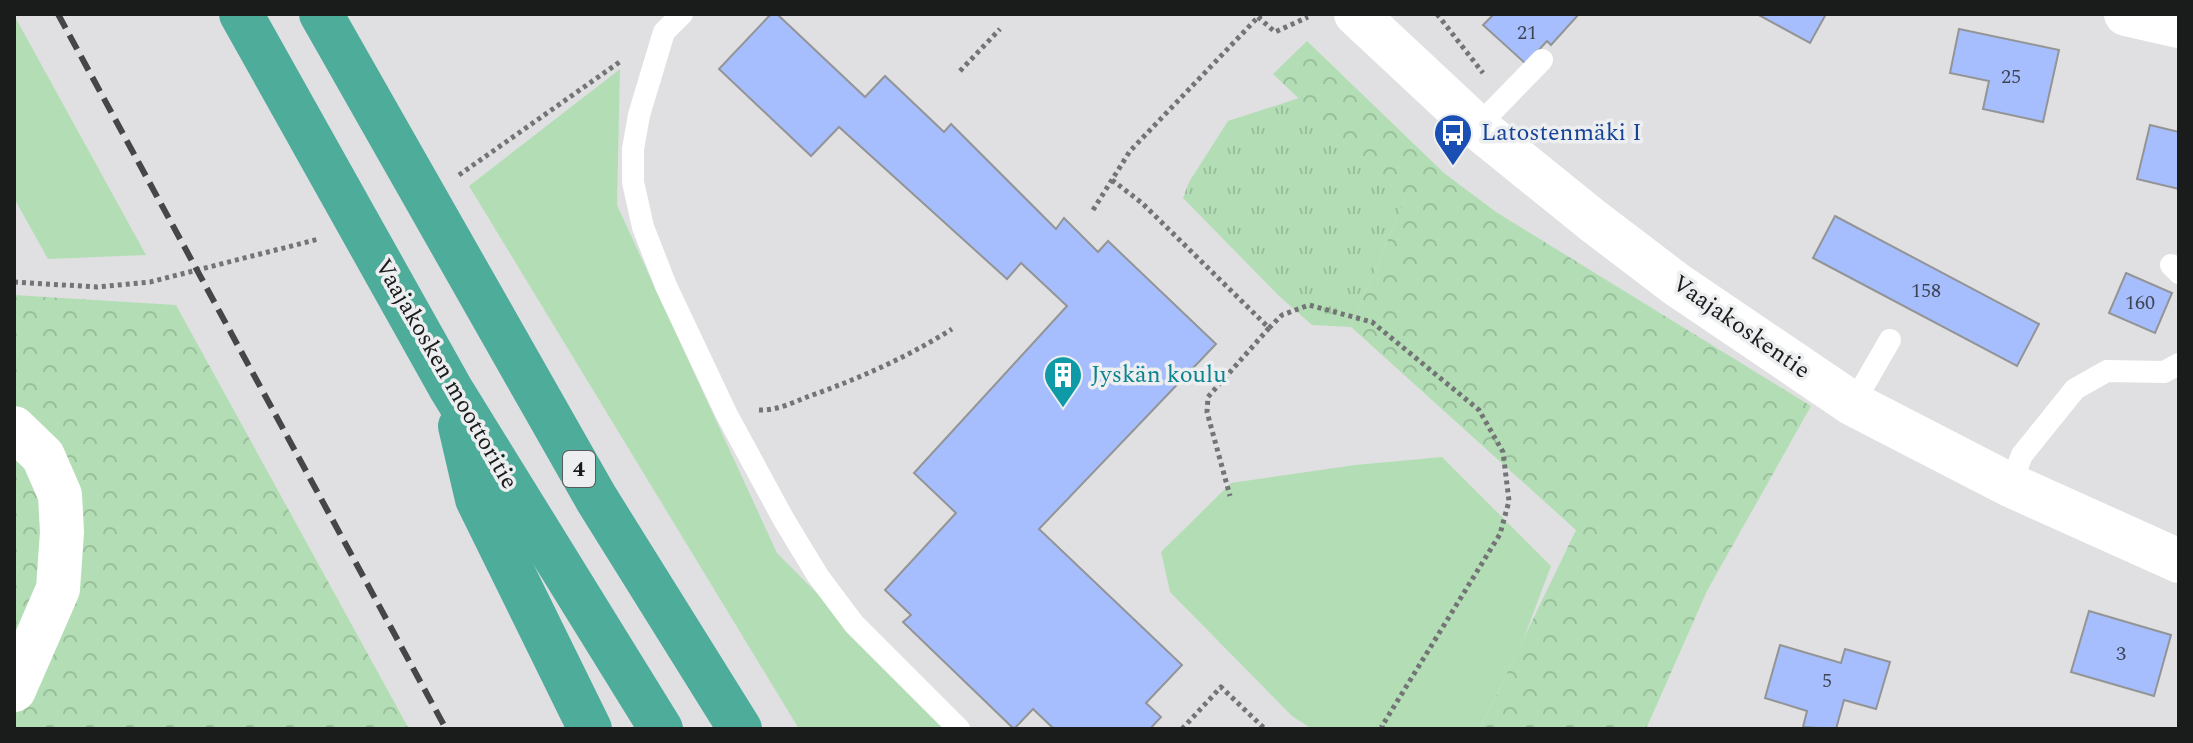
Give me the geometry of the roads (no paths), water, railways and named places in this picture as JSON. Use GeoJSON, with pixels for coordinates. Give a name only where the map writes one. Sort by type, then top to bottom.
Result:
{"type":"FeatureCollection","features":[{"type":"Feature","properties":{"kind":"highway","name":"Vaajakosken moottoritie"},"geometry":{"type":"LineString","coordinates":[[241,14],[451,389],[661,729]]}},
{"type":"Feature","properties":{"kind":"highway","name":"4"},"geometry":{"type":"LineString","coordinates":[[321,14],[596,498],[740,729]]}},
{"type":"Feature","properties":{"kind":"highway"},"geometry":{"type":"LineString","coordinates":[[451,389],[477,499],[590,729]]}},
{"type":"Feature","properties":{"kind":"main road","name":"Vaajakoskentie"},"geometry":{"type":"LineString","coordinates":[[1356,14],[1489,116],[1592,220],[1676,284],[1853,404],[2010,485],[2179,561]]}},
{"type":"Feature","properties":{"kind":"main road"},"geometry":{"type":"LineString","coordinates":[[2126,14],[2179,26]]}},
{"type":"Feature","properties":{"kind":"main road"},"geometry":{"type":"LineString","coordinates":[[14,428],[43,456],[60,495],[62,532],[58,589],[14,690]]}},
{"type":"Feature","properties":{"kind":"lane"},"geometry":{"type":"LineString","coordinates":[[682,14],[664,32],[639,115],[633,149],[633,182],[643,227],[666,286],[727,415],[818,576],[854,624],[959,729]]}},
{"type":"Feature","properties":{"kind":"lane"},"geometry":{"type":"LineString","coordinates":[[1489,116],[1542,60]]}},
{"type":"Feature","properties":{"kind":"lane"},"geometry":{"type":"LineString","coordinates":[[1853,404],[1890,340]]}},
{"type":"Feature","properties":{"kind":"lane"},"geometry":{"type":"LineString","coordinates":[[2010,485],[2022,455],[2075,389],[2107,371],[2164,372],[2179,364]]}},
{"type":"Feature","properties":{"kind":"railway"},"geometry":{"type":"LineString","coordinates":[[58,14],[446,729]]}},
{"type":"Feature","properties":{"kind":"place","name":"Latostenmäki I"},"geometry":{"type":"Point","coordinates":[1453,167]}},
{"type":"Feature","properties":{"kind":"place","name":"Jyskän koulu"},"geometry":{"type":"Point","coordinates":[1063,409]}}]}
